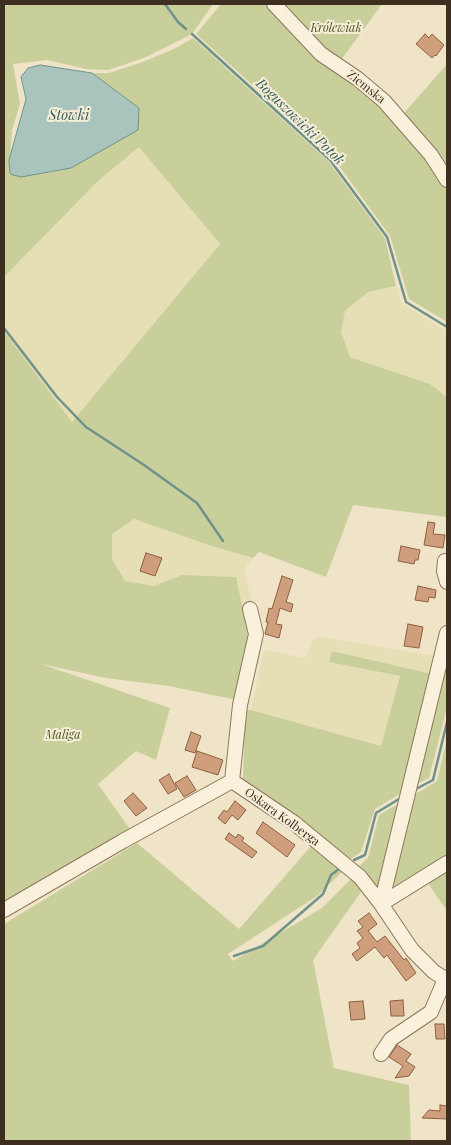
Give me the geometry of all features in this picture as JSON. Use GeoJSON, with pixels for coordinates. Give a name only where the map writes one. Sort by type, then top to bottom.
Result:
{"type":"FeatureCollection","features":[{"type":"Feature","properties":{"kind":"street","name":"Ziemska"},"geometry":{"type":"LineString","coordinates":[[274,4],[321,54],[358,79],[384,101],[431,155],[447,180]]}},
{"type":"Feature","properties":{"kind":"street"},"geometry":{"type":"LineString","coordinates":[[445,561],[444,571],[447,582]]}},
{"type":"Feature","properties":{"kind":"street"},"geometry":{"type":"LineString","coordinates":[[232,781],[240,705],[256,634],[250,609]]}},
{"type":"Feature","properties":{"kind":"street"},"geometry":{"type":"LineString","coordinates":[[381,904],[447,633]]}},
{"type":"Feature","properties":{"kind":"street","name":"Oskara Kolberga"},"geometry":{"type":"LineString","coordinates":[[4,910],[232,781],[293,822],[360,878],[381,904],[412,950],[434,972],[446,979]]}},
{"type":"Feature","properties":{"kind":"street"},"geometry":{"type":"LineString","coordinates":[[381,904],[447,863]]}},
{"type":"Feature","properties":{"kind":"street"},"geometry":{"type":"LineString","coordinates":[[381,1054],[391,1039],[431,1012],[446,979]]}},
{"type":"Feature","properties":{"kind":"shaded area"},"geometry":{"type":"Polygon","coordinates":[[[139,147],[220,244],[72,422],[4,331],[4,277],[98,181],[139,147]]]}},
{"type":"Feature","properties":{"kind":"shaded area"},"geometry":{"type":"Polygon","coordinates":[[[396,286],[402,304],[447,331],[447,397],[430,384],[350,357],[340,332],[345,311],[368,292],[396,286]]]}},
{"type":"Feature","properties":{"kind":"shaded area"},"geometry":{"type":"Polygon","coordinates":[[[133,519],[253,558],[244,569],[253,607],[244,615],[182,575],[154,586],[125,581],[112,559],[112,534],[133,519]]]}},
{"type":"Feature","properties":{"kind":"shaded area"},"geometry":{"type":"Polygon","coordinates":[[[320,637],[438,657],[432,674],[332,651],[330,662],[400,676],[381,746],[251,710],[264,650],[306,658],[313,640],[320,637]]]}},
{"type":"Feature","properties":{"kind":"green space","name":"Maliga"},"geometry":{"type":"Polygon","coordinates":[[[4,4],[213,4],[192,34],[144,58],[108,70],[86,69],[47,60],[13,64],[20,104],[12,130],[9,175],[46,173],[71,168],[139,108],[92,73],[109,73],[140,63],[174,49],[193,38],[328,161],[385,238],[396,286],[368,292],[345,311],[341,332],[350,357],[430,384],[447,397],[447,517],[353,505],[326,577],[259,552],[253,558],[134,519],[112,534],[112,559],[125,581],[154,586],[182,575],[236,577],[244,615],[248,614],[247,653],[237,700],[169,686],[106,678],[41,664],[170,708],[156,760],[136,751],[98,784],[132,832],[4,904],[4,331],[72,422],[220,244],[139,147],[98,181],[4,277],[4,4]]]}},
{"type":"Feature","properties":{"kind":"green space"},"geometry":{"type":"Polygon","coordinates":[[[221,4],[267,4],[286,27],[313,53],[358,84],[390,114],[426,156],[447,188],[447,322],[409,299],[390,236],[334,159],[196,34],[221,4]]]}},
{"type":"Feature","properties":{"kind":"green space","name":"Królewiak"},"geometry":{"type":"Polygon","coordinates":[[[276,4],[382,4],[341,60],[286,19],[276,4]]]}},
{"type":"Feature","properties":{"kind":"green space"},"geometry":{"type":"Polygon","coordinates":[[[447,64],[447,167],[404,113],[447,64]]]}},
{"type":"Feature","properties":{"kind":"green space"},"geometry":{"type":"Polygon","coordinates":[[[447,649],[447,707],[429,778],[415,785],[447,649]]]}},
{"type":"Feature","properties":{"kind":"green space"},"geometry":{"type":"Polygon","coordinates":[[[332,651],[432,674],[403,792],[375,809],[361,852],[349,860],[243,780],[245,710],[251,710],[381,746],[400,676],[329,662],[332,651]]]}},
{"type":"Feature","properties":{"kind":"green space"},"geometry":{"type":"Polygon","coordinates":[[[447,739],[447,857],[388,890],[411,797],[437,781],[447,739]]]}},
{"type":"Feature","properties":{"kind":"green space"},"geometry":{"type":"Polygon","coordinates":[[[403,801],[379,894],[357,868],[368,858],[379,815],[403,801]]]}},
{"type":"Feature","properties":{"kind":"green space"},"geometry":{"type":"Polygon","coordinates":[[[137,843],[239,929],[311,846],[342,872],[317,896],[228,954],[233,961],[322,908],[351,879],[363,889],[313,960],[334,1068],[409,1085],[411,1141],[4,1141],[4,924],[137,843]]]}},
{"type":"Feature","properties":{"kind":"green space"},"geometry":{"type":"Polygon","coordinates":[[[447,868],[447,911],[426,880],[447,868]]]}},
{"type":"Feature","properties":{"kind":"water","name":"Stowki"},"geometry":{"type":"Polygon","coordinates":[[[40,65],[92,73],[139,108],[138,130],[71,168],[21,177],[10,174],[9,160],[26,99],[21,77],[28,68],[40,65]]]}},
{"type":"Feature","properties":{"kind":"building"},"geometry":{"type":"Polygon","coordinates":[[[425,34],[429,38],[432,34],[444,45],[436,56],[432,58],[416,44],[425,34]]]}},
{"type":"Feature","properties":{"kind":"building"},"geometry":{"type":"Polygon","coordinates":[[[428,522],[435,523],[433,534],[445,535],[443,548],[424,545],[428,522]]]}},
{"type":"Feature","properties":{"kind":"building"},"geometry":{"type":"Polygon","coordinates":[[[401,546],[420,550],[418,560],[415,560],[414,564],[398,561],[401,546]]]}},
{"type":"Feature","properties":{"kind":"building"},"geometry":{"type":"Polygon","coordinates":[[[146,553],[162,558],[155,576],[140,571],[146,553]]]}},
{"type":"Feature","properties":{"kind":"building"},"geometry":{"type":"Polygon","coordinates":[[[282,576],[293,580],[286,602],[293,604],[291,612],[280,608],[276,624],[282,625],[279,638],[265,634],[269,608],[272,609],[282,576]]]}},
{"type":"Feature","properties":{"kind":"building"},"geometry":{"type":"Polygon","coordinates":[[[418,586],[436,590],[435,598],[429,597],[428,602],[415,600],[418,586]]]}},
{"type":"Feature","properties":{"kind":"building"},"geometry":{"type":"Polygon","coordinates":[[[408,624],[423,627],[419,648],[404,646],[408,624]]]}},
{"type":"Feature","properties":{"kind":"building"},"geometry":{"type":"Polygon","coordinates":[[[191,732],[201,736],[195,753],[185,750],[191,732]]]}},
{"type":"Feature","properties":{"kind":"building"},"geometry":{"type":"Polygon","coordinates":[[[197,751],[223,760],[218,775],[192,767],[197,751]]]}},
{"type":"Feature","properties":{"kind":"building"},"geometry":{"type":"Polygon","coordinates":[[[169,774],[177,789],[168,794],[159,780],[169,774]]]}},
{"type":"Feature","properties":{"kind":"building"},"geometry":{"type":"Polygon","coordinates":[[[187,776],[196,790],[184,797],[175,783],[187,776]]]}},
{"type":"Feature","properties":{"kind":"building"},"geometry":{"type":"Polygon","coordinates":[[[133,793],[147,808],[136,816],[124,801],[133,793]]]}},
{"type":"Feature","properties":{"kind":"building"},"geometry":{"type":"Polygon","coordinates":[[[235,801],[246,810],[238,820],[232,815],[225,824],[218,818],[224,810],[227,812],[235,801]]]}},
{"type":"Feature","properties":{"kind":"building"},"geometry":{"type":"Polygon","coordinates":[[[263,822],[295,845],[287,857],[256,833],[263,822]]]}},
{"type":"Feature","properties":{"kind":"building"},"geometry":{"type":"Polygon","coordinates":[[[229,833],[236,838],[238,834],[244,838],[242,841],[257,852],[252,858],[225,839],[229,833]]]}},
{"type":"Feature","properties":{"kind":"building"},"geometry":{"type":"Polygon","coordinates":[[[369,913],[377,924],[368,931],[377,942],[385,936],[404,960],[406,958],[416,973],[406,981],[387,955],[384,958],[375,947],[357,961],[352,954],[360,948],[357,943],[363,938],[357,931],[363,927],[358,921],[369,913]]]}},
{"type":"Feature","properties":{"kind":"building"},"geometry":{"type":"Polygon","coordinates":[[[403,1000],[404,1016],[391,1016],[390,1001],[403,1000]]]}},
{"type":"Feature","properties":{"kind":"building"},"geometry":{"type":"Polygon","coordinates":[[[363,1001],[365,1019],[351,1020],[349,1002],[363,1001]]]}},
{"type":"Feature","properties":{"kind":"building"},"geometry":{"type":"Polygon","coordinates":[[[435,1024],[444,1024],[445,1039],[436,1039],[435,1024]]]}},
{"type":"Feature","properties":{"kind":"building"},"geometry":{"type":"Polygon","coordinates":[[[397,1045],[411,1054],[406,1061],[415,1067],[409,1076],[395,1078],[403,1066],[389,1057],[397,1045]]]}},
{"type":"Feature","properties":{"kind":"building"},"geometry":{"type":"Polygon","coordinates":[[[440,1105],[447,1106],[447,1119],[422,1118],[429,1110],[440,1111],[440,1105]]]}},
{"type":"Feature","properties":{"kind":"waterway","name":"Boguszowicki Potok"},"geometry":{"type":"LineString","coordinates":[[165,4],[178,22],[186,29]]}},
{"type":"Feature","properties":{"kind":"waterway","name":"Boguszowicki Potok"},"geometry":{"type":"LineString","coordinates":[[192,34],[330,160],[387,237],[406,302],[447,327]]}},
{"type":"Feature","properties":{"kind":"waterway"},"geometry":{"type":"LineString","coordinates":[[4,328],[57,397],[86,427],[197,503],[223,541]]}},
{"type":"Feature","properties":{"kind":"waterway","name":"Boguszowicki Potok"},"geometry":{"type":"LineString","coordinates":[[416,789],[433,780],[447,722]]}},
{"type":"Feature","properties":{"kind":"waterway","name":"Boguszowicki Potok"},"geometry":{"type":"LineString","coordinates":[[354,860],[365,855],[376,813],[399,799]]}},
{"type":"Feature","properties":{"kind":"waterway"},"geometry":{"type":"LineString","coordinates":[[234,956],[263,946],[323,894],[331,875],[339,869]]}}]}
